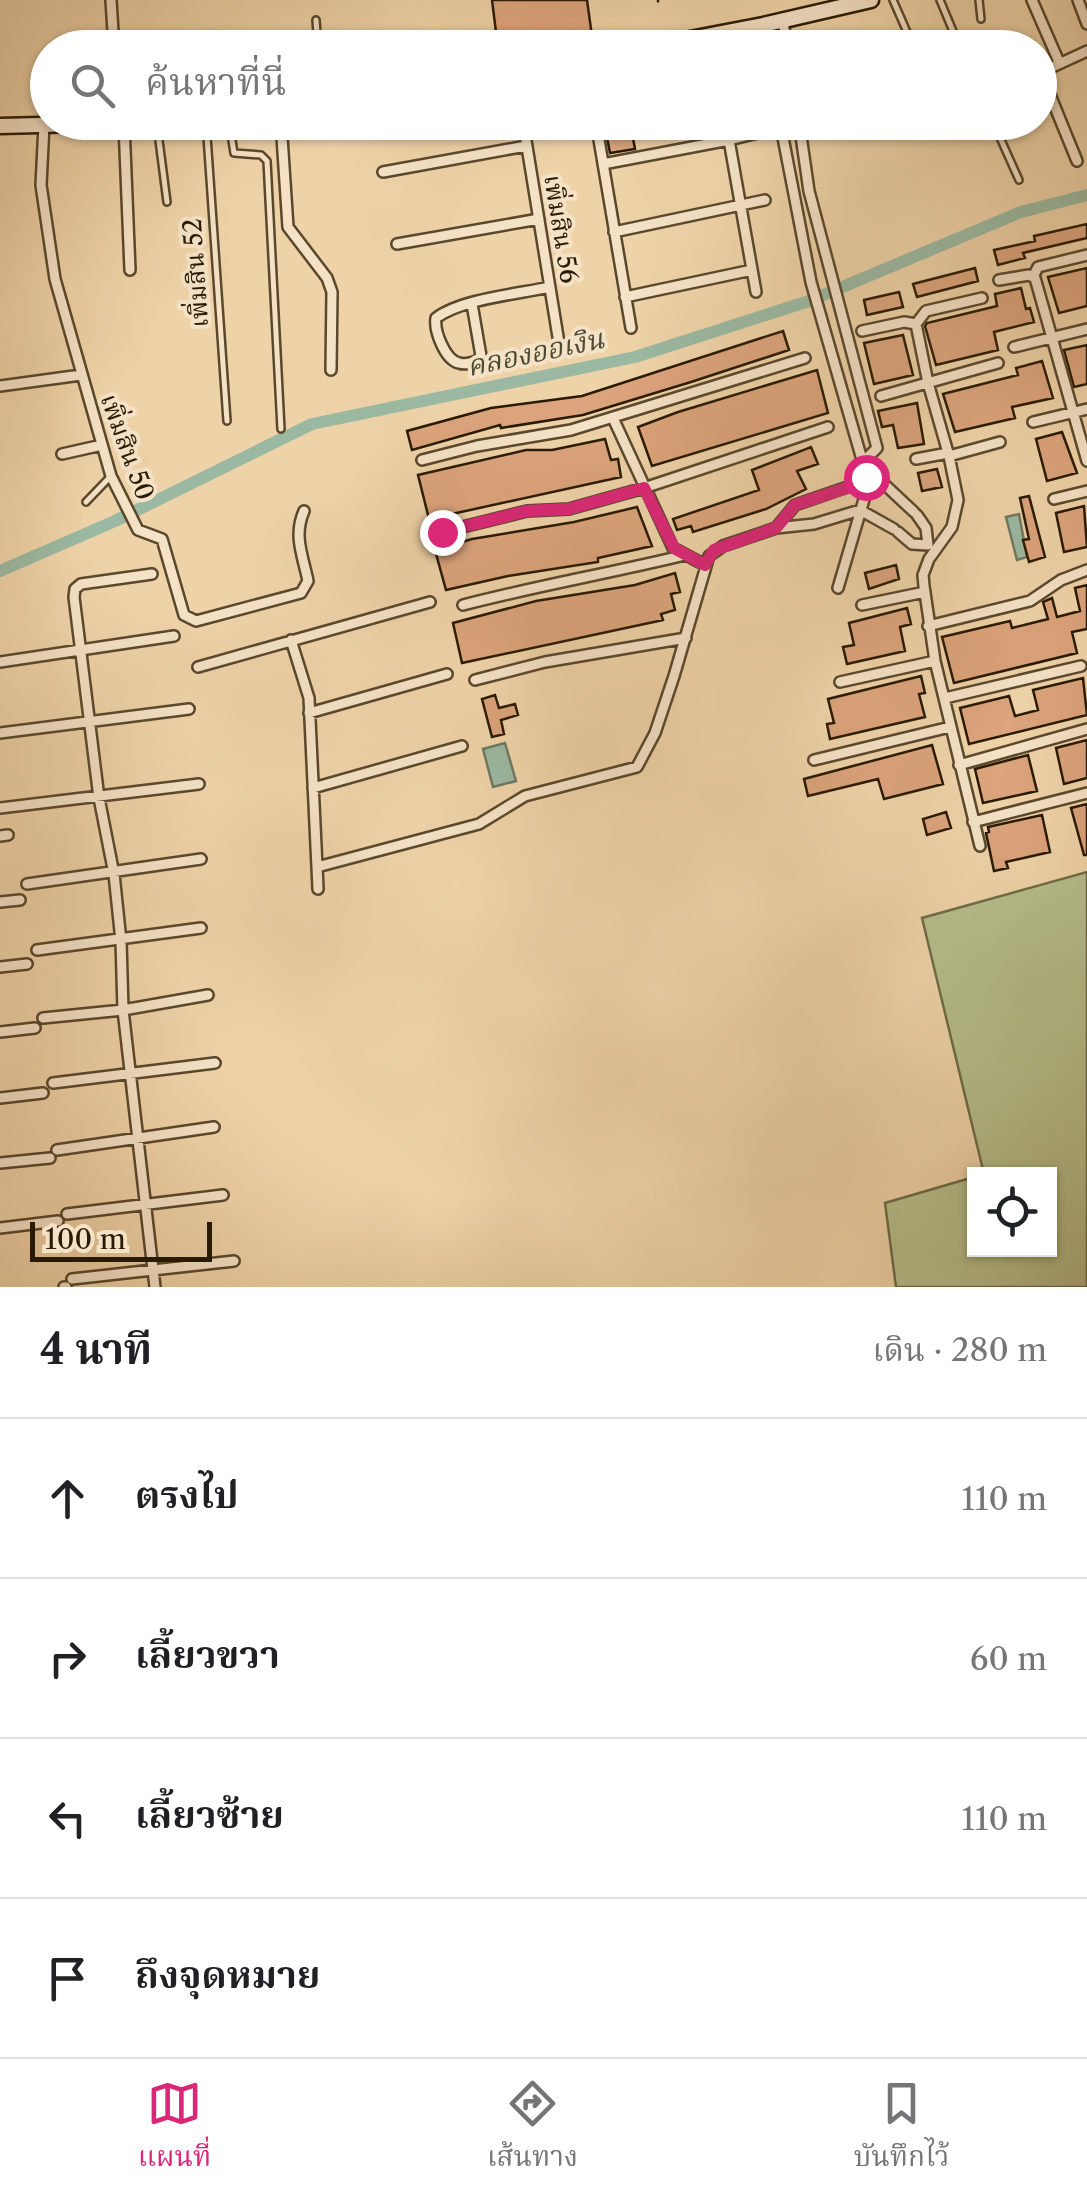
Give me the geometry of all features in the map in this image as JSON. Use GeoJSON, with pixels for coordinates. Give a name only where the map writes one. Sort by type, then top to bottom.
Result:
{"type":"FeatureCollection","features":[{"type":"Feature","properties":{"kind":"street"},"geometry":{"type":"LineString","coordinates":[[110,0],[112,30]]}},
{"type":"Feature","properties":{"kind":"street"},"geometry":{"type":"LineString","coordinates":[[739,30],[871,0]]}},
{"type":"Feature","properties":{"kind":"street"},"geometry":{"type":"LineString","coordinates":[[1032,0],[1046,30]]}},
{"type":"Feature","properties":{"kind":"street"},"geometry":{"type":"LineString","coordinates":[[1078,0],[1087,24]]}},
{"type":"Feature","properties":{"kind":"street"},"geometry":{"type":"LineString","coordinates":[[783,21],[784,30]]}},
{"type":"Feature","properties":{"kind":"street"},"geometry":{"type":"LineString","coordinates":[[764,25],[765,30]]}},
{"type":"Feature","properties":{"kind":"street"},"geometry":{"type":"LineString","coordinates":[[1057,64],[1087,51]]}},
{"type":"Feature","properties":{"kind":"street"},"geometry":{"type":"LineString","coordinates":[[1057,55],[1060,62]]}},
{"type":"Feature","properties":{"kind":"street"},"geometry":{"type":"LineString","coordinates":[[1057,112],[1077,161]]}},
{"type":"Feature","properties":{"kind":"street"},"geometry":{"type":"LineString","coordinates":[[0,126],[30,125]]}},
{"type":"Feature","properties":{"kind":"street","name":"เพิ่มสิน 50"},"geometry":{"type":"LineString","coordinates":[[43,140],[41,186],[56,279],[81,376],[116,490],[138,530],[162,539],[184,615],[196,620],[306,589],[299,539],[304,511]]}},
{"type":"Feature","properties":{"kind":"street"},"geometry":{"type":"LineString","coordinates":[[122,140],[130,270]]}},
{"type":"Feature","properties":{"kind":"street"},"geometry":{"type":"LineString","coordinates":[[282,140],[288,227],[327,278],[332,292],[331,370]]}},
{"type":"Feature","properties":{"kind":"street","name":"เพิ่มสิน 56"},"geometry":{"type":"LineString","coordinates":[[525,140],[559,343]]}},
{"type":"Feature","properties":{"kind":"street"},"geometry":{"type":"LineString","coordinates":[[599,140],[630,328]]}},
{"type":"Feature","properties":{"kind":"street"},"geometry":{"type":"LineString","coordinates":[[603,164],[729,140],[756,292]]}},
{"type":"Feature","properties":{"kind":"street"},"geometry":{"type":"LineString","coordinates":[[783,140],[811,282],[866,477],[838,588]]}},
{"type":"Feature","properties":{"kind":"street"},"geometry":{"type":"LineString","coordinates":[[802,140],[809,191],[877,448],[864,461]]}},
{"type":"Feature","properties":{"kind":"street"},"geometry":{"type":"LineString","coordinates":[[383,172],[526,146]]}},
{"type":"Feature","properties":{"kind":"street"},"geometry":{"type":"LineString","coordinates":[[614,232],[766,200]]}},
{"type":"Feature","properties":{"kind":"street"},"geometry":{"type":"LineString","coordinates":[[398,244],[538,219]]}},
{"type":"Feature","properties":{"kind":"street"},"geometry":{"type":"LineString","coordinates":[[1087,255],[1038,268],[1033,277],[1087,461]]}},
{"type":"Feature","properties":{"kind":"street"},"geometry":{"type":"LineString","coordinates":[[625,297],[752,270]]}},
{"type":"Feature","properties":{"kind":"street"},"geometry":{"type":"LineString","coordinates":[[999,280],[1033,277]]}},
{"type":"Feature","properties":{"kind":"street"},"geometry":{"type":"LineString","coordinates":[[472,304],[481,356],[477,361],[458,363],[452,360],[434,326],[436,318],[445,311],[472,304],[550,287]]}},
{"type":"Feature","properties":{"kind":"street"},"geometry":{"type":"LineString","coordinates":[[980,846],[928,626],[923,575],[932,547],[952,527],[958,500],[916,324],[926,311],[982,298]]}},
{"type":"Feature","properties":{"kind":"street"},"geometry":{"type":"LineString","coordinates":[[862,331],[904,322],[916,324]]}},
{"type":"Feature","properties":{"kind":"street"},"geometry":{"type":"LineString","coordinates":[[1014,347],[1087,328]]}},
{"type":"Feature","properties":{"kind":"street"},"geometry":{"type":"LineString","coordinates":[[422,460],[571,430],[805,358]]}},
{"type":"Feature","properties":{"kind":"street"},"geometry":{"type":"LineString","coordinates":[[881,396],[998,363]]}},
{"type":"Feature","properties":{"kind":"street"},"geometry":{"type":"LineString","coordinates":[[0,386],[81,376]]}},
{"type":"Feature","properties":{"kind":"street"},"geometry":{"type":"LineString","coordinates":[[1032,422],[1087,409]]}},
{"type":"Feature","properties":{"kind":"street"},"geometry":{"type":"LineString","coordinates":[[613,418],[674,548],[705,565]]}},
{"type":"Feature","properties":{"kind":"street"},"geometry":{"type":"LineString","coordinates":[[442,532],[527,511],[569,509],[828,427]]}},
{"type":"Feature","properties":{"kind":"street"},"geometry":{"type":"LineString","coordinates":[[916,459],[1000,442]]}},
{"type":"Feature","properties":{"kind":"street"},"geometry":{"type":"LineString","coordinates":[[62,454],[102,444]]}},
{"type":"Feature","properties":{"kind":"street"},"geometry":{"type":"LineString","coordinates":[[866,477],[883,484],[916,513],[932,547]]}},
{"type":"Feature","properties":{"kind":"street"},"geometry":{"type":"LineString","coordinates":[[776,528],[795,505],[853,486],[866,477]]}},
{"type":"Feature","properties":{"kind":"street"},"geometry":{"type":"LineString","coordinates":[[1054,499],[1087,491]]}},
{"type":"Feature","properties":{"kind":"street"},"geometry":{"type":"LineString","coordinates":[[317,867],[479,824],[525,796],[638,767],[655,733],[705,565],[714,550],[776,528],[814,524],[860,510],[912,544],[932,547]]}},
{"type":"Feature","properties":{"kind":"street"},"geometry":{"type":"LineString","coordinates":[[463,605],[685,555]]}},
{"type":"Feature","properties":{"kind":"street"},"geometry":{"type":"LineString","coordinates":[[928,626],[1030,601],[1061,580],[1087,570]]}},
{"type":"Feature","properties":{"kind":"street"},"geometry":{"type":"LineString","coordinates":[[152,574],[80,584],[75,589],[99,798],[122,940],[123,1010],[155,1287]]}},
{"type":"Feature","properties":{"kind":"street"},"geometry":{"type":"LineString","coordinates":[[862,605],[925,592]]}},
{"type":"Feature","properties":{"kind":"street"},"geometry":{"type":"LineString","coordinates":[[198,667],[430,602]]}},
{"type":"Feature","properties":{"kind":"street"},"geometry":{"type":"LineString","coordinates":[[0,662],[174,636]]}},
{"type":"Feature","properties":{"kind":"street"},"geometry":{"type":"LineString","coordinates":[[475,680],[545,662],[686,638]]}},
{"type":"Feature","properties":{"kind":"street"},"geometry":{"type":"LineString","coordinates":[[291,640],[309,698],[318,889]]}},
{"type":"Feature","properties":{"kind":"street"},"geometry":{"type":"LineString","coordinates":[[840,682],[935,662]]}},
{"type":"Feature","properties":{"kind":"street"},"geometry":{"type":"LineString","coordinates":[[945,698],[1082,666]]}},
{"type":"Feature","properties":{"kind":"street"},"geometry":{"type":"LineString","coordinates":[[309,713],[447,674]]}},
{"type":"Feature","properties":{"kind":"street"},"geometry":{"type":"LineString","coordinates":[[0,733],[189,709]]}},
{"type":"Feature","properties":{"kind":"street"},"geometry":{"type":"LineString","coordinates":[[814,760],[950,727]]}},
{"type":"Feature","properties":{"kind":"street"},"geometry":{"type":"LineString","coordinates":[[959,765],[1087,729]]}},
{"type":"Feature","properties":{"kind":"street"},"geometry":{"type":"LineString","coordinates":[[313,788],[462,746]]}},
{"type":"Feature","properties":{"kind":"street"},"geometry":{"type":"LineString","coordinates":[[0,808],[198,784]]}},
{"type":"Feature","properties":{"kind":"street"},"geometry":{"type":"LineString","coordinates":[[973,822],[1087,793]]}},
{"type":"Feature","properties":{"kind":"street"},"geometry":{"type":"LineString","coordinates":[[0,800],[20,804]]}},
{"type":"Feature","properties":{"kind":"street"},"geometry":{"type":"LineString","coordinates":[[27,884],[201,859]]}},
{"type":"Feature","properties":{"kind":"street"},"geometry":{"type":"LineString","coordinates":[[0,902],[20,900]]}},
{"type":"Feature","properties":{"kind":"street"},"geometry":{"type":"LineString","coordinates":[[37,950],[201,928]]}},
{"type":"Feature","properties":{"kind":"street"},"geometry":{"type":"LineString","coordinates":[[0,967],[27,964]]}},
{"type":"Feature","properties":{"kind":"street"},"geometry":{"type":"LineString","coordinates":[[43,1018],[123,1010],[208,995]]}},
{"type":"Feature","properties":{"kind":"street"},"geometry":{"type":"LineString","coordinates":[[0,1032],[35,1028]]}},
{"type":"Feature","properties":{"kind":"street"},"geometry":{"type":"LineString","coordinates":[[53,1083],[215,1063]]}},
{"type":"Feature","properties":{"kind":"street"},"geometry":{"type":"LineString","coordinates":[[0,1098],[43,1093]]}},
{"type":"Feature","properties":{"kind":"street"},"geometry":{"type":"LineString","coordinates":[[0,1162],[214,1127]]}},
{"type":"Feature","properties":{"kind":"street"},"geometry":{"type":"LineString","coordinates":[[0,1228],[223,1195]]}},
{"type":"Feature","properties":{"kind":"street"},"geometry":{"type":"LineString","coordinates":[[67,1284],[234,1260]]}},
{"type":"Feature","properties":{"kind":"lane"},"geometry":{"type":"LineString","coordinates":[[893,0],[906,30]]}},
{"type":"Feature","properties":{"kind":"lane"},"geometry":{"type":"LineString","coordinates":[[940,0],[952,30]]}},
{"type":"Feature","properties":{"kind":"lane"},"geometry":{"type":"LineString","coordinates":[[979,0],[981,19]]}},
{"type":"Feature","properties":{"kind":"lane"},"geometry":{"type":"LineString","coordinates":[[316,20],[317,30]]}},
{"type":"Feature","properties":{"kind":"lane"},"geometry":{"type":"LineString","coordinates":[[158,140],[166,202]]}},
{"type":"Feature","properties":{"kind":"lane","name":"เพิ่มสิน 52"},"geometry":{"type":"LineString","coordinates":[[207,140],[227,421]]}},
{"type":"Feature","properties":{"kind":"lane"},"geometry":{"type":"LineString","coordinates":[[232,140],[234,153],[261,155],[267,161],[281,429]]}},
{"type":"Feature","properties":{"kind":"lane"},"geometry":{"type":"LineString","coordinates":[[1001,140],[1019,180]]}},
{"type":"Feature","properties":{"kind":"lane"},"geometry":{"type":"LineString","coordinates":[[86,502],[111,476]]}},
{"type":"Feature","properties":{"kind":"shaded area"},"geometry":{"type":"Polygon","coordinates":[[[1019,514],[1027,557],[1017,560],[1006,517],[1019,514]]]}},
{"type":"Feature","properties":{"kind":"shaded area"},"geometry":{"type":"Polygon","coordinates":[[[505,743],[516,781],[493,787],[483,749],[505,743]]]}},
{"type":"Feature","properties":{"kind":"shaded area"},"geometry":{"type":"Polygon","coordinates":[[[1087,872],[1087,1287],[896,1287],[885,1203],[967,1179],[967,1257],[1057,1257],[1057,1167],[982,1167],[922,918],[1087,872]]]}},
{"type":"Feature","properties":{"kind":"building"},"geometry":{"type":"Polygon","coordinates":[[[492,0],[587,0],[591,30],[496,30],[492,0]]]}},
{"type":"Feature","properties":{"kind":"building"},"geometry":{"type":"Polygon","coordinates":[[[607,140],[633,140],[635,149],[610,153],[607,140]]]}},
{"type":"Feature","properties":{"kind":"building"},"geometry":{"type":"Polygon","coordinates":[[[1087,224],[1087,238],[1023,253],[1025,258],[998,265],[994,250],[1087,224]]]}},
{"type":"Feature","properties":{"kind":"building"},"geometry":{"type":"Polygon","coordinates":[[[975,268],[978,281],[917,297],[913,284],[975,268]]]}},
{"type":"Feature","properties":{"kind":"building"},"geometry":{"type":"Polygon","coordinates":[[[1087,268],[1087,306],[1059,313],[1048,277],[1087,268]]]}},
{"type":"Feature","properties":{"kind":"building"},"geometry":{"type":"Polygon","coordinates":[[[1021,288],[1034,322],[994,332],[998,350],[936,365],[927,323],[997,306],[995,294],[1021,288]]]}},
{"type":"Feature","properties":{"kind":"building"},"geometry":{"type":"Polygon","coordinates":[[[899,292],[903,307],[867,315],[864,300],[899,292]]]}},
{"type":"Feature","properties":{"kind":"building"},"geometry":{"type":"Polygon","coordinates":[[[783,331],[789,350],[691,382],[583,415],[501,428],[500,425],[412,450],[407,431],[491,408],[582,396],[783,331]]]}},
{"type":"Feature","properties":{"kind":"building"},"geometry":{"type":"Polygon","coordinates":[[[903,335],[913,375],[874,384],[864,343],[903,335]]]}},
{"type":"Feature","properties":{"kind":"building"},"geometry":{"type":"Polygon","coordinates":[[[1087,345],[1087,384],[1074,387],[1064,350],[1087,345]]]}},
{"type":"Feature","properties":{"kind":"building"},"geometry":{"type":"Polygon","coordinates":[[[1042,361],[1053,398],[1012,407],[1015,418],[955,432],[943,394],[1018,375],[1016,368],[1042,361]]]}},
{"type":"Feature","properties":{"kind":"building"},"geometry":{"type":"Polygon","coordinates":[[[817,370],[828,413],[652,466],[638,427],[817,370]]]}},
{"type":"Feature","properties":{"kind":"building"},"geometry":{"type":"Polygon","coordinates":[[[917,403],[924,444],[898,448],[893,425],[882,427],[878,411],[917,403]]]}},
{"type":"Feature","properties":{"kind":"building"},"geometry":{"type":"Polygon","coordinates":[[[1062,432],[1077,473],[1047,481],[1036,439],[1062,432]]]}},
{"type":"Feature","properties":{"kind":"building"},"geometry":{"type":"Polygon","coordinates":[[[605,439],[611,460],[618,459],[621,477],[429,519],[418,475],[526,450],[552,450],[605,439]]]}},
{"type":"Feature","properties":{"kind":"building"},"geometry":{"type":"Polygon","coordinates":[[[811,447],[818,464],[797,471],[806,489],[766,509],[693,532],[691,526],[677,530],[673,519],[759,490],[752,470],[811,447]]]}},
{"type":"Feature","properties":{"kind":"building"},"geometry":{"type":"Polygon","coordinates":[[[937,469],[942,487],[922,491],[918,473],[937,469]]]}},
{"type":"Feature","properties":{"kind":"building"},"geometry":{"type":"Polygon","coordinates":[[[1029,496],[1045,557],[1029,562],[1023,540],[1029,539],[1020,498],[1029,496]]]}},
{"type":"Feature","properties":{"kind":"building"},"geometry":{"type":"Polygon","coordinates":[[[1084,506],[1087,547],[1064,552],[1056,513],[1084,506]]]}},
{"type":"Feature","properties":{"kind":"building"},"geometry":{"type":"Polygon","coordinates":[[[637,507],[652,546],[598,558],[598,562],[446,590],[435,550],[472,539],[637,507]]]}},
{"type":"Feature","properties":{"kind":"building"},"geometry":{"type":"Polygon","coordinates":[[[896,565],[899,579],[869,589],[865,573],[896,565]]]}},
{"type":"Feature","properties":{"kind":"building"},"geometry":{"type":"Polygon","coordinates":[[[675,573],[680,592],[671,594],[675,610],[661,614],[663,620],[462,663],[453,623],[536,601],[635,585],[675,573]]]}},
{"type":"Feature","properties":{"kind":"building"},"geometry":{"type":"Polygon","coordinates":[[[1087,585],[1087,629],[1072,632],[1077,653],[954,683],[942,637],[1010,621],[1012,628],[1048,619],[1043,602],[1052,598],[1057,617],[1080,611],[1075,588],[1087,585]]]}},
{"type":"Feature","properties":{"kind":"building"},"geometry":{"type":"Polygon","coordinates":[[[907,608],[911,624],[900,627],[905,651],[847,664],[843,647],[854,645],[849,623],[907,608]]]}},
{"type":"Feature","properties":{"kind":"building"},"geometry":{"type":"Polygon","coordinates":[[[921,676],[925,693],[919,694],[925,717],[830,739],[827,724],[834,723],[828,699],[921,676]]]}},
{"type":"Feature","properties":{"kind":"building"},"geometry":{"type":"Polygon","coordinates":[[[1083,678],[1087,715],[969,744],[960,708],[1009,696],[1015,716],[1038,710],[1033,690],[1083,678]]]}},
{"type":"Feature","properties":{"kind":"building"},"geometry":{"type":"Polygon","coordinates":[[[495,695],[499,708],[515,704],[518,715],[501,720],[504,734],[492,737],[482,699],[495,695]]]}},
{"type":"Feature","properties":{"kind":"building"},"geometry":{"type":"Polygon","coordinates":[[[1087,740],[1087,778],[1064,784],[1056,748],[1087,740]]]}},
{"type":"Feature","properties":{"kind":"building"},"geometry":{"type":"Polygon","coordinates":[[[932,745],[943,784],[884,799],[878,779],[808,796],[804,779],[932,745]]]}},
{"type":"Feature","properties":{"kind":"building"},"geometry":{"type":"Polygon","coordinates":[[[1028,755],[1037,791],[983,803],[975,769],[1028,755]]]}},
{"type":"Feature","properties":{"kind":"building"},"geometry":{"type":"Polygon","coordinates":[[[1087,804],[1087,855],[1084,855],[1071,808],[1087,804]]]}},
{"type":"Feature","properties":{"kind":"building"},"geometry":{"type":"Polygon","coordinates":[[[946,812],[951,828],[927,835],[923,819],[946,812]]]}},
{"type":"Feature","properties":{"kind":"building"},"geometry":{"type":"Polygon","coordinates":[[[1042,815],[1050,852],[1006,862],[1008,868],[994,871],[988,827],[1042,815]]]}},
{"type":"Feature","properties":{"kind":"waterway","name":"คลองออเงิน"},"geometry":{"type":"LineString","coordinates":[[0,571],[115,521],[312,424],[635,357],[809,301],[1021,212],[1087,195]]}},
{"type":"Feature","properties":{"kind":"route"},"geometry":{"type":"LineString","coordinates":[[442,532],[527,511],[569,509],[644,488],[674,548],[705,565],[714,550],[776,528],[795,505],[853,486],[866,477]]}}]}
